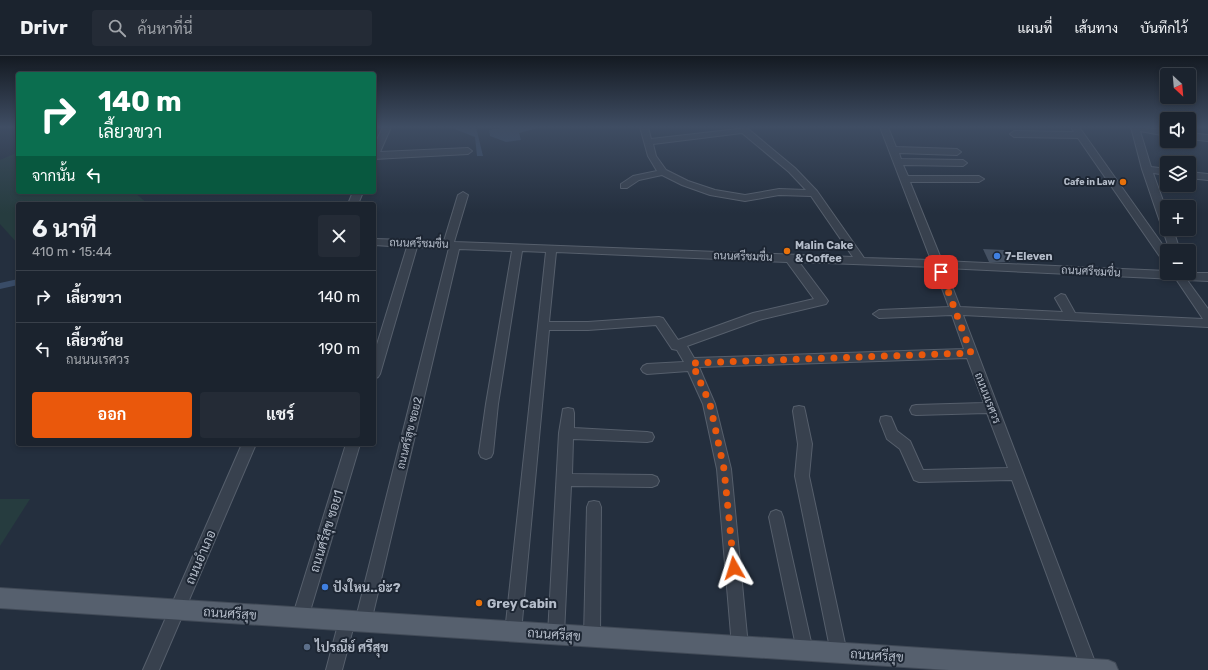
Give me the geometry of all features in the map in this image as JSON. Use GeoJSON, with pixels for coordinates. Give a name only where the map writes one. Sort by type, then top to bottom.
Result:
{"type":"FeatureCollection","features":[{"type":"Feature","properties":{"kind":"main road","name":"ถนนศรีสุข"},"geometry":{"type":"LineString","coordinates":[[0,598],[1096,670]]}},
{"type":"Feature","properties":{"kind":"street"},"geometry":{"type":"LineString","coordinates":[[652,156],[663,172],[685,183],[713,193],[744,198],[779,192],[814,193]]}},
{"type":"Feature","properties":{"kind":"street"},"geometry":{"type":"LineString","coordinates":[[775,156],[792,170],[814,193],[861,261]]}},
{"type":"Feature","properties":{"kind":"street","name":"ถนนนเรศวร"},"geometry":{"type":"LineString","coordinates":[[895,156],[1017,474],[1096,670]]}},
{"type":"Feature","properties":{"kind":"street"},"geometry":{"type":"LineString","coordinates":[[1095,156],[1160,249]]}},
{"type":"Feature","properties":{"kind":"street"},"geometry":{"type":"LineString","coordinates":[[1143,156],[1160,206]]}},
{"type":"Feature","properties":{"kind":"street"},"geometry":{"type":"LineString","coordinates":[[898,162],[962,162]]}},
{"type":"Feature","properties":{"kind":"street"},"geometry":{"type":"LineString","coordinates":[[1147,169],[1160,171]]}},
{"type":"Feature","properties":{"kind":"street"},"geometry":{"type":"LineString","coordinates":[[624,186],[636,178],[663,172]]}},
{"type":"Feature","properties":{"kind":"street"},"geometry":{"type":"LineString","coordinates":[[1196,176],[1208,177]]}},
{"type":"Feature","properties":{"kind":"street"},"geometry":{"type":"LineString","coordinates":[[904,179],[979,179]]}},
{"type":"Feature","properties":{"kind":"street","name":"ถนนศรีสุข ซอย2"},"geometry":{"type":"LineString","coordinates":[[334,670],[355,621],[452,245],[463,194]]}},
{"type":"Feature","properties":{"kind":"street","name":"ถนนศรีชมชื่น"},"geometry":{"type":"LineString","coordinates":[[376,242],[1160,273]]}},
{"type":"Feature","properties":{"kind":"street"},"geometry":{"type":"LineString","coordinates":[[376,367],[413,243]]}},
{"type":"Feature","properties":{"kind":"street"},"geometry":{"type":"LineString","coordinates":[[486,453],[492,404],[518,247]]}},
{"type":"Feature","properties":{"kind":"street"},"geometry":{"type":"LineString","coordinates":[[514,632],[551,249]]}},
{"type":"Feature","properties":{"kind":"street"},"geometry":{"type":"LineString","coordinates":[[543,326],[588,326],[659,321],[676,346],[757,316],[822,301],[790,258]]}},
{"type":"Feature","properties":{"kind":"street","name":"ถนนศรีชมชื่น"},"geometry":{"type":"LineString","coordinates":[[1196,276],[1208,277]]}},
{"type":"Feature","properties":{"kind":"street"},"geometry":{"type":"LineString","coordinates":[[1182,280],[1208,317]]}},
{"type":"Feature","properties":{"kind":"street"},"geometry":{"type":"LineString","coordinates":[[1061,298],[1071,316]]}},
{"type":"Feature","properties":{"kind":"street"},"geometry":{"type":"LineString","coordinates":[[879,314],[955,310],[1208,323]]}},
{"type":"Feature","properties":{"kind":"street"},"geometry":{"type":"LineString","coordinates":[[680,344],[692,365],[710,404],[724,469],[740,646]]}},
{"type":"Feature","properties":{"kind":"street"},"geometry":{"type":"LineString","coordinates":[[647,369],[692,365],[971,353]]}},
{"type":"Feature","properties":{"kind":"street"},"geometry":{"type":"LineString","coordinates":[[916,410],[992,408]]}},
{"type":"Feature","properties":{"kind":"street"},"geometry":{"type":"LineString","coordinates":[[799,411],[806,444],[802,476],[839,653]]}},
{"type":"Feature","properties":{"kind":"street"},"geometry":{"type":"LineString","coordinates":[[556,634],[568,414]]}},
{"type":"Feature","properties":{"kind":"street"},"geometry":{"type":"LineString","coordinates":[[886,422],[892,435],[905,445],[919,476],[1017,474]]}},
{"type":"Feature","properties":{"kind":"street"},"geometry":{"type":"LineString","coordinates":[[566,433],[646,437]]}},
{"type":"Feature","properties":{"kind":"street","name":"ถนนอำเภอ"},"geometry":{"type":"LineString","coordinates":[[151,670],[248,446]]}},
{"type":"Feature","properties":{"kind":"street","name":"ถนนศรีสุข ซอย1"},"geometry":{"type":"LineString","coordinates":[[300,618],[352,446]]}},
{"type":"Feature","properties":{"kind":"street"},"geometry":{"type":"LineString","coordinates":[[564,480],[652,481]]}},
{"type":"Feature","properties":{"kind":"street"},"geometry":{"type":"LineString","coordinates":[[592,637],[594,507]]}},
{"type":"Feature","properties":{"kind":"street"},"geometry":{"type":"LineString","coordinates":[[776,517],[805,651]]}},
{"type":"Feature","properties":{"kind":"green space"},"geometry":{"type":"Polygon","coordinates":[[[10,156],[16,156],[16,194],[136,194],[146,202],[16,202],[16,242],[0,224],[0,160],[10,156]]]}},
{"type":"Feature","properties":{"kind":"green space"},"geometry":{"type":"Polygon","coordinates":[[[0,499],[30,499],[0,546],[0,499]]]}},
{"type":"Feature","properties":{"kind":"building","name":"7-Eleven"},"geometry":{"type":"Polygon","coordinates":[[[983,249],[1004,250],[1010,262],[989,262],[983,249]]]}},
{"type":"Feature","properties":{"kind":"waterway"},"geometry":{"type":"LineString","coordinates":[[0,286],[16,282]]}},
{"type":"Feature","properties":{"kind":"place","name":"Cafe in Law"},"geometry":{"type":"Point","coordinates":[1123,182]}},
{"type":"Feature","properties":{"kind":"place","name":"Malin Cake & Coffee"},"geometry":{"type":"Point","coordinates":[787,251]}},
{"type":"Feature","properties":{"kind":"place","name":"7-Eleven"},"geometry":{"type":"Point","coordinates":[997,256]}},
{"type":"Feature","properties":{"kind":"place","name":"ปังใหน..อ่ะ?"},"geometry":{"type":"Point","coordinates":[325,587]}},
{"type":"Feature","properties":{"kind":"place","name":"Grey Cabin"},"geometry":{"type":"Point","coordinates":[479,603]}},
{"type":"Feature","properties":{"kind":"place","name":"ไปรณีย์ ศรีสุข"},"geometry":{"type":"Point","coordinates":[307,647]}},
{"type":"Feature","properties":{"kind":"route"},"geometry":{"type":"LineString","coordinates":[[734,568],[724,469],[710,404],[692,363],[971,353],[941,272]]}}]}
